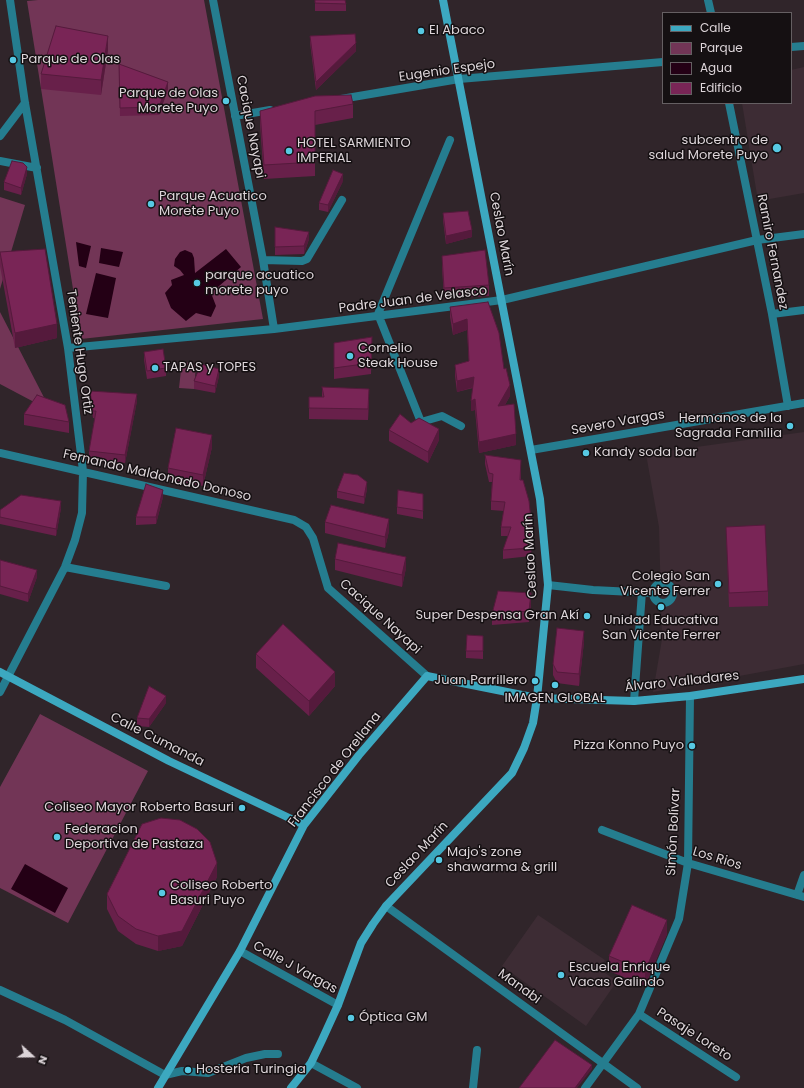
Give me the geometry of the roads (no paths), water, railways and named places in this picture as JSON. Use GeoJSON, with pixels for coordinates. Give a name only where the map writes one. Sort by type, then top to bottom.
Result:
{"type":"FeatureCollection","features":[{"type":"Feature","properties":{"kind":"street","name":"Teniente Hugo Ortiz"},"geometry":{"type":"LineString","coordinates":[[0,692],[64,567],[75,540],[82,513],[83,471],[68,348],[38,168],[25,103],[12,0]]}},
{"type":"Feature","properties":{"kind":"street","name":"Cacique Nayapi"},"geometry":{"type":"LineString","coordinates":[[213,0],[263,260],[274,329]]}},
{"type":"Feature","properties":{"kind":"street","name":"Ceslao Marín"},"geometry":{"type":"LineString","coordinates":[[292,1088],[311,1063],[338,1006],[361,943],[386,906],[512,773],[533,723],[537,698],[548,585],[540,499],[443,0]]}},
{"type":"Feature","properties":{"kind":"street"},"geometry":{"type":"LineString","coordinates":[[708,0],[711,12]]}},
{"type":"Feature","properties":{"kind":"street"},"geometry":{"type":"LineString","coordinates":[[792,47],[804,46]]}},
{"type":"Feature","properties":{"kind":"street","name":"Eugenio Espejo"},"geometry":{"type":"LineString","coordinates":[[335,99],[459,79],[662,62]]}},
{"type":"Feature","properties":{"kind":"street"},"geometry":{"type":"LineString","coordinates":[[0,136],[25,103]]}},
{"type":"Feature","properties":{"kind":"street","name":"Ramiro Fernandez"},"geometry":{"type":"LineString","coordinates":[[729,104],[772,314],[788,406]]}},
{"type":"Feature","properties":{"kind":"street"},"geometry":{"type":"LineString","coordinates":[[235,116],[282,108]]}},
{"type":"Feature","properties":{"kind":"street"},"geometry":{"type":"LineString","coordinates":[[450,140],[378,314],[421,422],[442,416],[461,426]]}},
{"type":"Feature","properties":{"kind":"street"},"geometry":{"type":"LineString","coordinates":[[0,160],[38,168]]}},
{"type":"Feature","properties":{"kind":"street"},"geometry":{"type":"LineString","coordinates":[[263,260],[302,261],[307,259],[342,200]]}},
{"type":"Feature","properties":{"kind":"street","name":"Padre Juan de Velasco"},"geometry":{"type":"LineString","coordinates":[[68,348],[274,329],[371,317],[378,314],[502,300],[757,240],[804,234]]}},
{"type":"Feature","properties":{"kind":"street"},"geometry":{"type":"LineString","coordinates":[[772,314],[804,310]]}},
{"type":"Feature","properties":{"kind":"street","name":"Severo Vargas"},"geometry":{"type":"LineString","coordinates":[[531,450],[804,403]]}},
{"type":"Feature","properties":{"kind":"street","name":"Fernando Maldonado Donoso"},"geometry":{"type":"LineString","coordinates":[[0,453],[294,520],[306,527]]}},
{"type":"Feature","properties":{"kind":"street","name":"Cacique Nayapi"},"geometry":{"type":"LineString","coordinates":[[306,527],[313,538],[328,588],[427,676]]}},
{"type":"Feature","properties":{"kind":"street"},"geometry":{"type":"LineString","coordinates":[[64,567],[166,586]]}},
{"type":"Feature","properties":{"kind":"street"},"geometry":{"type":"LineString","coordinates":[[548,585],[593,590],[653,593]]}},
{"type":"Feature","properties":{"kind":"street"},"geometry":{"type":"LineString","coordinates":[[634,701],[642,592]]}},
{"type":"Feature","properties":{"kind":"street","name":"Calle Cumanda"},"geometry":{"type":"LineString","coordinates":[[0,672],[169,761],[304,825]]}},
{"type":"Feature","properties":{"kind":"street"},"geometry":{"type":"LineString","coordinates":[[427,676],[537,698]]}},
{"type":"Feature","properties":{"kind":"street","name":"Francisco de Orellana"},"geometry":{"type":"LineString","coordinates":[[158,1088],[240,951],[304,825],[359,755],[427,676]]}},
{"type":"Feature","properties":{"kind":"street","name":"Álvaro Valladares"},"geometry":{"type":"LineString","coordinates":[[537,698],[634,701],[690,696],[804,679]]}},
{"type":"Feature","properties":{"kind":"street","name":"Simón Bolívar"},"geometry":{"type":"LineString","coordinates":[[585,1088],[604,1064],[639,1014],[679,919],[688,863],[690,696]]}},
{"type":"Feature","properties":{"kind":"street","name":"Los Rios"},"geometry":{"type":"LineString","coordinates":[[602,830],[688,863],[800,896]]}},
{"type":"Feature","properties":{"kind":"street"},"geometry":{"type":"LineString","coordinates":[[800,896],[804,876]]}},
{"type":"Feature","properties":{"kind":"street","name":"Manabi"},"geometry":{"type":"LineString","coordinates":[[386,906],[638,1088]]}},
{"type":"Feature","properties":{"kind":"street","name":"Calle J Vargas"},"geometry":{"type":"LineString","coordinates":[[240,951],[338,1006]]}},
{"type":"Feature","properties":{"kind":"street"},"geometry":{"type":"LineString","coordinates":[[0,990],[65,1020],[166,1075],[182,1071],[208,1072],[246,1058],[265,1054],[278,1054]]}},
{"type":"Feature","properties":{"kind":"street","name":"Pasaje Loreto"},"geometry":{"type":"LineString","coordinates":[[639,1014],[736,1077]]}},
{"type":"Feature","properties":{"kind":"street"},"geometry":{"type":"LineString","coordinates":[[474,1088],[477,1050]]}},
{"type":"Feature","properties":{"kind":"street"},"geometry":{"type":"LineString","coordinates":[[311,1063],[357,1088]]}},
{"type":"Feature","properties":{"kind":"water"},"geometry":{"type":"Polygon","coordinates":[[[76,242],[91,246],[86,268],[79,266],[76,242]]]}},
{"type":"Feature","properties":{"kind":"water"},"geometry":{"type":"Polygon","coordinates":[[[101,248],[123,252],[119,267],[99,263],[101,248]]]}},
{"type":"Feature","properties":{"kind":"water","name":"parque acuatico morete puyo"},"geometry":{"type":"Polygon","coordinates":[[[226,249],[241,267],[211,293],[216,306],[211,317],[196,313],[186,321],[171,308],[165,293],[172,285],[171,280],[184,275],[174,266],[175,259],[180,252],[185,250],[192,253],[194,258],[195,273],[226,249]]]}},
{"type":"Feature","properties":{"kind":"water"},"geometry":{"type":"Polygon","coordinates":[[[96,273],[116,278],[108,318],[86,314],[96,273]]]}},
{"type":"Feature","properties":{"kind":"water"},"geometry":{"type":"Polygon","coordinates":[[[25,864],[68,888],[55,913],[11,889],[25,864]]]}},
{"type":"Feature","properties":{"kind":"place","name":"El Abaco"},"geometry":{"type":"Point","coordinates":[421,31]}},
{"type":"Feature","properties":{"kind":"place","name":"Parque de Olas"},"geometry":{"type":"Point","coordinates":[13,60]}},
{"type":"Feature","properties":{"kind":"place","name":"Parque de Olas Morete Puyo"},"geometry":{"type":"Point","coordinates":[226,101]}},
{"type":"Feature","properties":{"kind":"place","name":"subcentro de salud Morete Puyo"},"geometry":{"type":"Point","coordinates":[777,148]}},
{"type":"Feature","properties":{"kind":"place","name":"HOTEL SARMIENTO IMPERIAL"},"geometry":{"type":"Point","coordinates":[289,151]}},
{"type":"Feature","properties":{"kind":"place","name":"Parque Acuatico Morete Puyo"},"geometry":{"type":"Point","coordinates":[151,204]}},
{"type":"Feature","properties":{"kind":"place","name":"parque acuatico morete puyo"},"geometry":{"type":"Point","coordinates":[197,283]}},
{"type":"Feature","properties":{"kind":"place","name":"Cornelio Steak House"},"geometry":{"type":"Point","coordinates":[350,356]}},
{"type":"Feature","properties":{"kind":"place","name":"TAPAS y TOPES"},"geometry":{"type":"Point","coordinates":[155,368]}},
{"type":"Feature","properties":{"kind":"place","name":"Hermanos de la Sagrada Familia"},"geometry":{"type":"Point","coordinates":[790,426]}},
{"type":"Feature","properties":{"kind":"place","name":"Kandy soda bar"},"geometry":{"type":"Point","coordinates":[586,453]}},
{"type":"Feature","properties":{"kind":"place","name":"Colegio San Vicente Ferrer"},"geometry":{"type":"Point","coordinates":[718,584]}},
{"type":"Feature","properties":{"kind":"place","name":"Unidad Educativa San Vicente Ferrer"},"geometry":{"type":"Point","coordinates":[661,607]}},
{"type":"Feature","properties":{"kind":"place","name":"Super Despensa Gran Akí"},"geometry":{"type":"Point","coordinates":[587,616]}},
{"type":"Feature","properties":{"kind":"place","name":"Juan Parrillero"},"geometry":{"type":"Point","coordinates":[535,681]}},
{"type":"Feature","properties":{"kind":"place","name":"IMAGEN GLOBAL"},"geometry":{"type":"Point","coordinates":[555,685]}},
{"type":"Feature","properties":{"kind":"place","name":"Pizza Konno Puyo"},"geometry":{"type":"Point","coordinates":[692,746]}},
{"type":"Feature","properties":{"kind":"place","name":"Coliseo Mayor Roberto Basuri"},"geometry":{"type":"Point","coordinates":[242,808]}},
{"type":"Feature","properties":{"kind":"place","name":"Federacion Deportiva de Pastaza"},"geometry":{"type":"Point","coordinates":[57,837]}},
{"type":"Feature","properties":{"kind":"place","name":"Majo's zone shawarma & grill"},"geometry":{"type":"Point","coordinates":[439,860]}},
{"type":"Feature","properties":{"kind":"place","name":"Coliseo Roberto Basuri Puyo"},"geometry":{"type":"Point","coordinates":[162,893]}},
{"type":"Feature","properties":{"kind":"place","name":"Escuela Enrique Vacas Galindo"},"geometry":{"type":"Point","coordinates":[561,975]}},
{"type":"Feature","properties":{"kind":"place","name":"Óptica GM"},"geometry":{"type":"Point","coordinates":[351,1018]}},
{"type":"Feature","properties":{"kind":"place","name":"Hosteria Turingia"},"geometry":{"type":"Point","coordinates":[188,1070]}}]}
